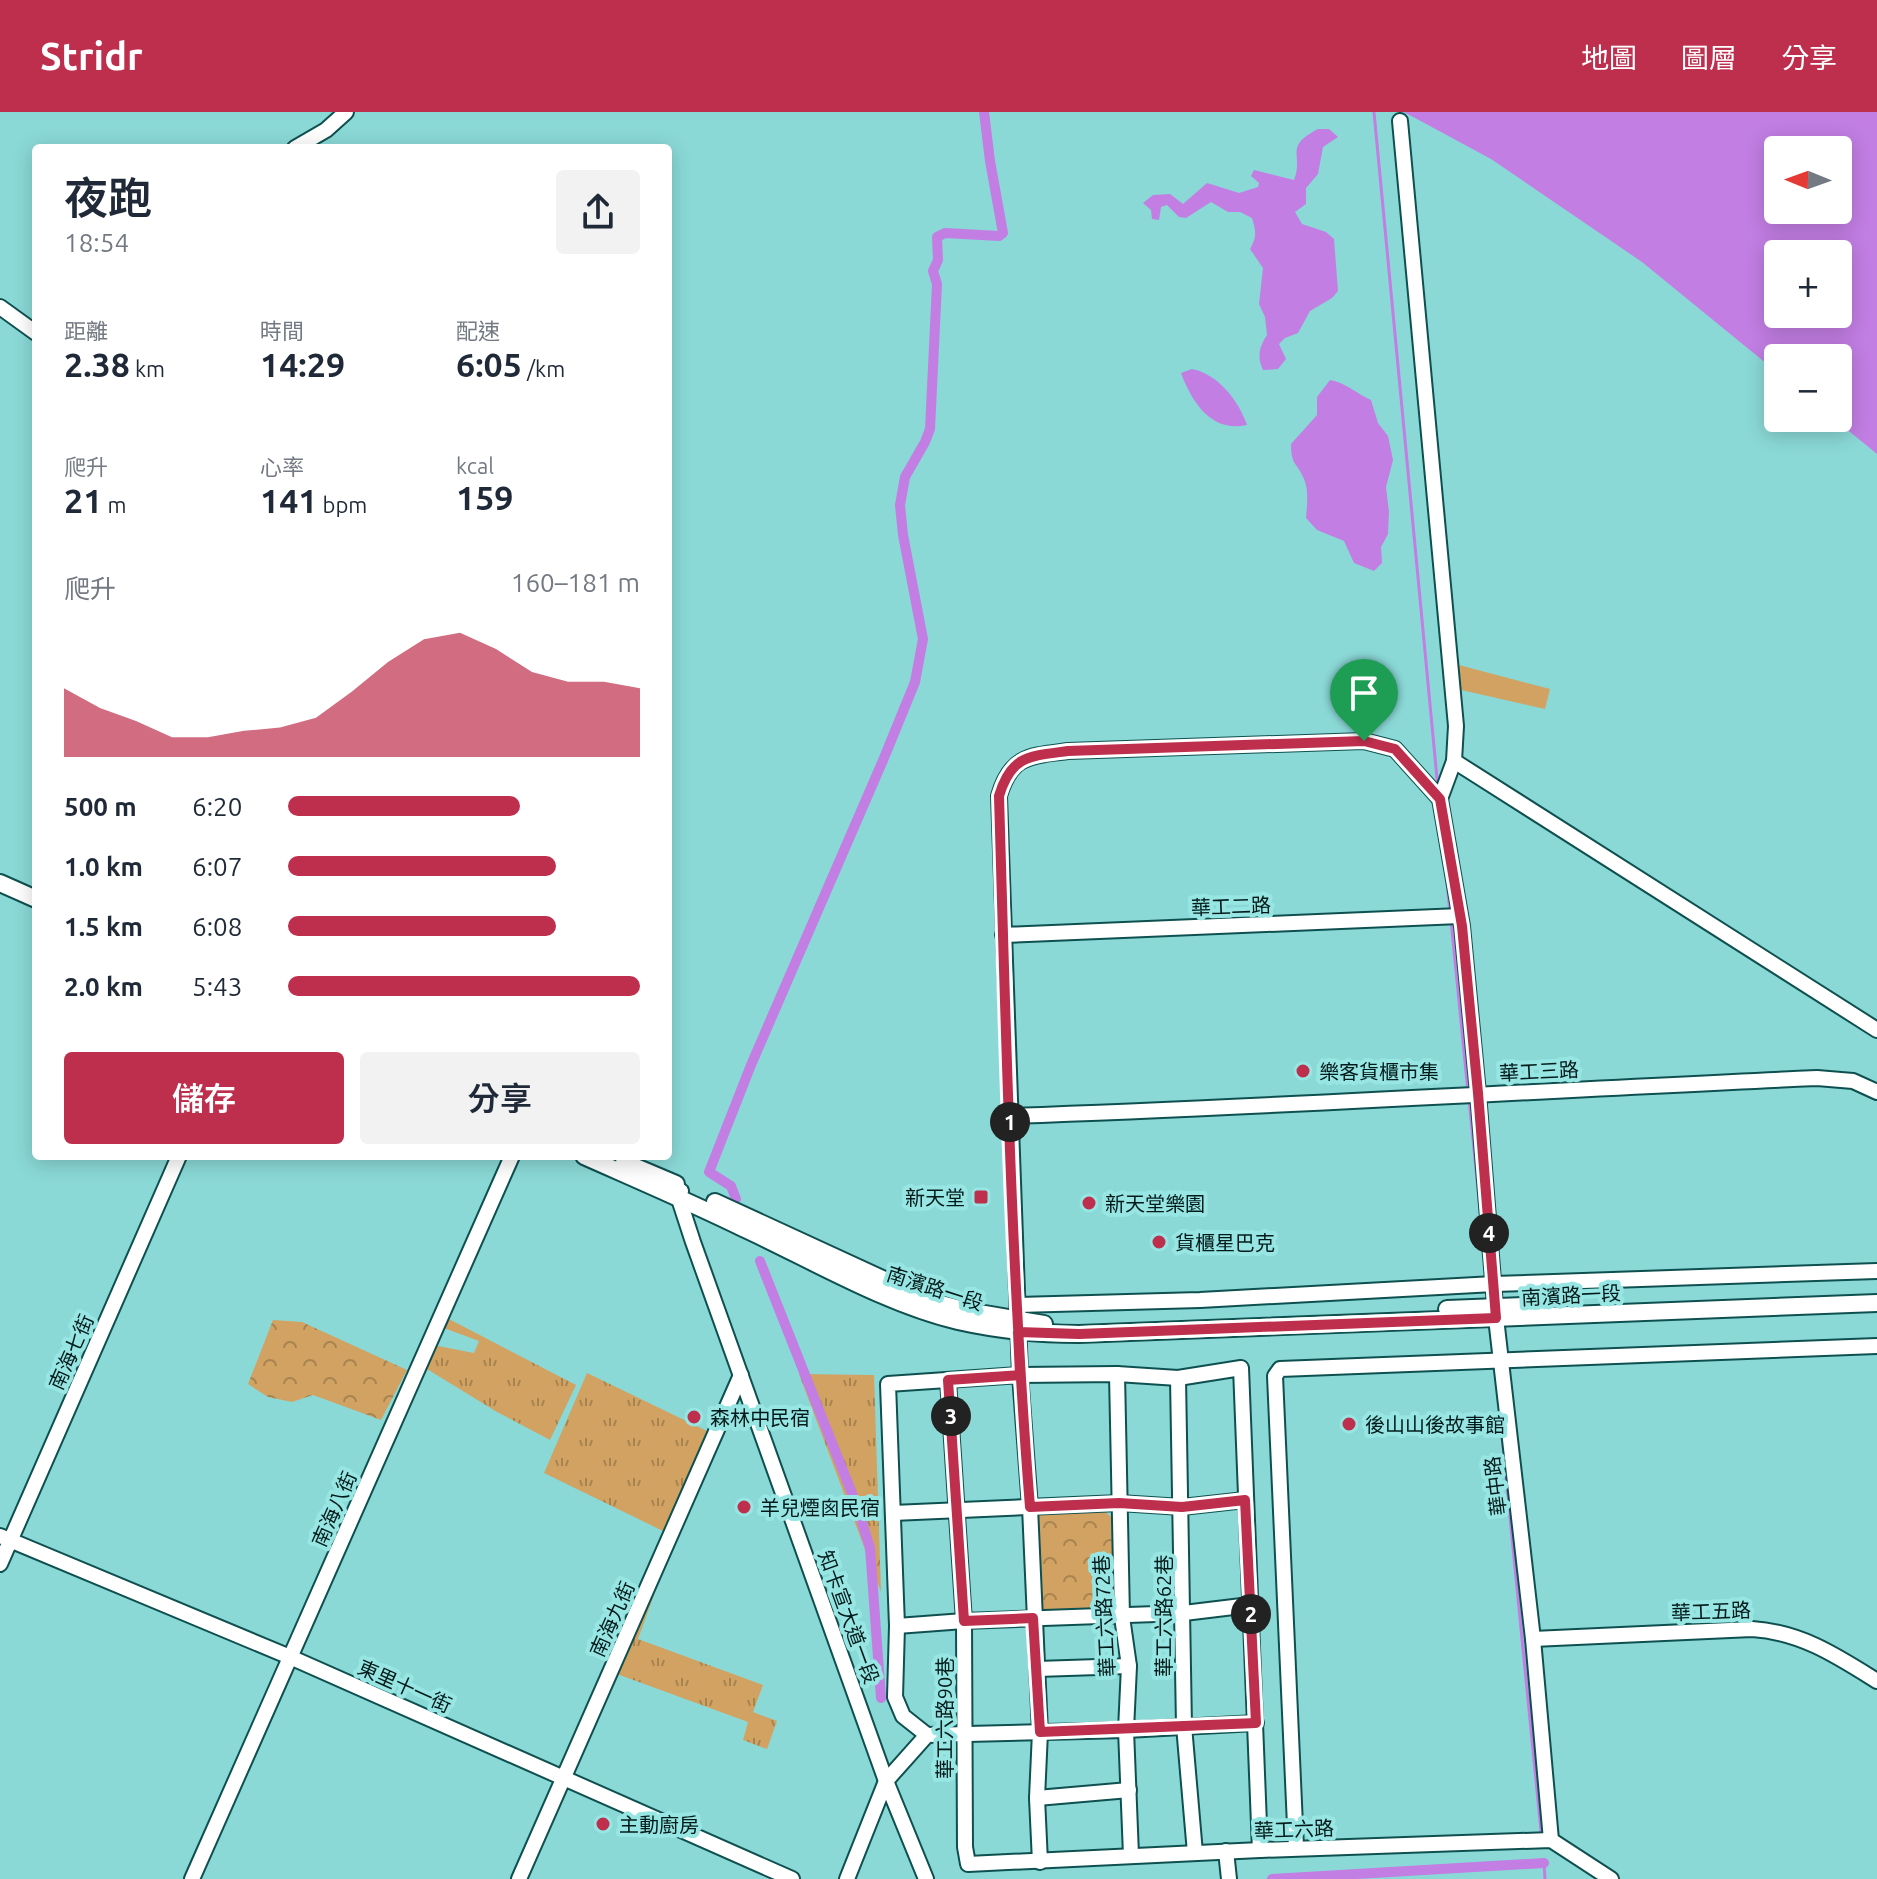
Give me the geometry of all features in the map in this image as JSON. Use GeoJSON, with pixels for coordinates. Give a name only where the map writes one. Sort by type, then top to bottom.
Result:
{"type":"FeatureCollection","features":[{"type":"Feature","properties":{"kind":"main road"},"geometry":{"type":"LineString","coordinates":[[0,883],[32,897]]}},
{"type":"Feature","properties":{"kind":"main road"},"geometry":{"type":"LineString","coordinates":[[0,892],[32,906]]}},
{"type":"Feature","properties":{"kind":"main road","name":"南濱路一段"},"geometry":{"type":"LineString","coordinates":[[595,1160],[680,1192]]}},
{"type":"Feature","properties":{"kind":"main road","name":"南濱路一段"},"geometry":{"type":"LineString","coordinates":[[618,1160],[870,1288],[956,1320],[1018,1319],[1042,1324],[1078,1324],[1877,1303]]}},
{"type":"Feature","properties":{"kind":"main road","name":"南濱路一段"},"geometry":{"type":"LineString","coordinates":[[1496,1313],[1877,1293]]}},
{"type":"Feature","properties":{"kind":"street"},"geometry":{"type":"LineString","coordinates":[[302,144],[326,130],[346,112]]}},
{"type":"Feature","properties":{"kind":"street"},"geometry":{"type":"LineString","coordinates":[[1400,121],[1455,754],[1877,1030]]}},
{"type":"Feature","properties":{"kind":"street"},"geometry":{"type":"LineString","coordinates":[[0,307],[32,330]]}},
{"type":"Feature","properties":{"kind":"street"},"geometry":{"type":"LineString","coordinates":[[1040,1862],[1037,1798],[1040,1732],[1030,1507],[1020,1375],[1003,935],[999,796],[1004,779],[1025,758],[1040,755],[1364,741],[1395,749],[1440,799]]}},
{"type":"Feature","properties":{"kind":"street","name":"華中路"},"geometry":{"type":"LineString","coordinates":[[1455,754],[1440,799],[1460,916],[1496,1313],[1533,1639],[1551,1840]]}},
{"type":"Feature","properties":{"kind":"street","name":"華工二路"},"geometry":{"type":"LineString","coordinates":[[1003,935],[1460,916]]}},
{"type":"Feature","properties":{"kind":"street","name":"華工三路"},"geometry":{"type":"LineString","coordinates":[[1010,1116],[1817,1078],[1853,1081],[1877,1092]]}},
{"type":"Feature","properties":{"kind":"street","name":"南海七街"},"geometry":{"type":"LineString","coordinates":[[0,1564],[5,1538],[177,1160]]}},
{"type":"Feature","properties":{"kind":"street","name":"南海八街"},"geometry":{"type":"LineString","coordinates":[[192,1879],[510,1160]]}},
{"type":"Feature","properties":{"kind":"street","name":"知卡宣大道一段"},"geometry":{"type":"LineString","coordinates":[[680,1192],[741,1375],[886,1781],[926,1879]]}},
{"type":"Feature","properties":{"kind":"street"},"geometry":{"type":"LineString","coordinates":[[1018,1319],[1200,1300],[1494,1284],[1877,1271]]}},
{"type":"Feature","properties":{"kind":"street"},"geometry":{"type":"LineString","coordinates":[[1296,1848],[1275,1376],[1280,1369],[1877,1346]]}},
{"type":"Feature","properties":{"kind":"street"},"geometry":{"type":"LineString","coordinates":[[1256,1723],[964,1736],[927,1735],[903,1716],[895,1697],[897,1626],[888,1384],[1020,1375],[1117,1374],[1178,1378],[1241,1368],[1245,1500],[1256,1723],[1260,1850]]}},
{"type":"Feature","properties":{"kind":"street","name":"華工六路72巷"},"geometry":{"type":"LineString","coordinates":[[1117,1374],[1122,1617],[1129,1666],[1126,1730],[1131,1855]]}},
{"type":"Feature","properties":{"kind":"street","name":"南海九街"},"geometry":{"type":"LineString","coordinates":[[519,1879],[741,1375]]}},
{"type":"Feature","properties":{"kind":"street","name":"華工六路62巷"},"geometry":{"type":"LineString","coordinates":[[1178,1378],[1184,1726],[1195,1853]]}},
{"type":"Feature","properties":{"kind":"street","name":"華工六路90巷"},"geometry":{"type":"LineString","coordinates":[[948,1380],[964,1621],[965,1847],[968,1864]]}},
{"type":"Feature","properties":{"kind":"street"},"geometry":{"type":"LineString","coordinates":[[893,1513],[1119,1503],[1182,1507],[1245,1500]]}},
{"type":"Feature","properties":{"kind":"street","name":"東里十一街"},"geometry":{"type":"LineString","coordinates":[[5,1538],[290,1657],[792,1879]]}},
{"type":"Feature","properties":{"kind":"street"},"geometry":{"type":"LineString","coordinates":[[897,1626],[1033,1618],[1122,1617],[1250,1605]]}},
{"type":"Feature","properties":{"kind":"street","name":"華工五路"},"geometry":{"type":"LineString","coordinates":[[1533,1639],[1776,1630],[1801,1637],[1829,1651],[1877,1681]]}},
{"type":"Feature","properties":{"kind":"street"},"geometry":{"type":"LineString","coordinates":[[1037,1669],[1129,1666]]}},
{"type":"Feature","properties":{"kind":"street"},"geometry":{"type":"LineString","coordinates":[[847,1879],[886,1781],[927,1735]]}},
{"type":"Feature","properties":{"kind":"street"},"geometry":{"type":"LineString","coordinates":[[1037,1798],[1129,1790]]}},
{"type":"Feature","properties":{"kind":"street"},"geometry":{"type":"LineString","coordinates":[[1551,1840],[1611,1879]]}},
{"type":"Feature","properties":{"kind":"street","name":"華工六路"},"geometry":{"type":"LineString","coordinates":[[968,1864],[1296,1848],[1551,1840]]}},
{"type":"Feature","properties":{"kind":"street"},"geometry":{"type":"LineString","coordinates":[[1226,1851],[1229,1879]]}},
{"type":"Feature","properties":{"kind":"green space"},"geometry":{"type":"Polygon","coordinates":[[[1455,664],[1550,689],[1545,709],[1457,689],[1455,664]]]}},
{"type":"Feature","properties":{"kind":"green space"},"geometry":{"type":"Polygon","coordinates":[[[445,1317],[576,1385],[550,1440],[422,1366],[433,1345],[474,1353],[479,1341],[441,1327],[445,1317]]]}},
{"type":"Feature","properties":{"kind":"green space"},"geometry":{"type":"Polygon","coordinates":[[[273,1320],[302,1322],[407,1370],[381,1420],[313,1395],[292,1402],[268,1397],[248,1384],[273,1320]]]}},
{"type":"Feature","properties":{"kind":"green space"},"geometry":{"type":"Polygon","coordinates":[[[587,1373],[707,1431],[663,1531],[544,1473],[587,1373]]]}},
{"type":"Feature","properties":{"kind":"green space"},"geometry":{"type":"Polygon","coordinates":[[[799,1374],[874,1375],[881,1592],[799,1374]]]}},
{"type":"Feature","properties":{"kind":"green space"},"geometry":{"type":"Polygon","coordinates":[[[1104,1510],[1111,1517],[1114,1608],[1036,1612],[1033,1513],[1104,1510]]]}},
{"type":"Feature","properties":{"kind":"green space"},"geometry":{"type":"Polygon","coordinates":[[[646,1592],[654,1595],[638,1639],[763,1685],[753,1712],[777,1721],[767,1749],[743,1740],[748,1722],[617,1674],[646,1592]]]}},
{"type":"Feature","properties":{"kind":"shaded area"},"geometry":{"type":"Polygon","coordinates":[[[1404,112],[1877,112],[1877,454],[1850,432],[1852,344],[1764,344],[1764,362],[1642,262],[1491,159],[1404,112]]]}},
{"type":"Feature","properties":{"kind":"shaded area"},"geometry":{"type":"Polygon","coordinates":[[[1318,129],[1329,129],[1338,137],[1323,147],[1318,174],[1306,188],[1306,204],[1295,212],[1302,224],[1326,232],[1334,239],[1338,291],[1310,311],[1298,333],[1279,344],[1286,359],[1278,369],[1263,370],[1260,352],[1267,335],[1265,317],[1259,304],[1263,268],[1250,249],[1255,234],[1252,218],[1240,212],[1228,212],[1211,202],[1186,218],[1179,217],[1167,205],[1161,207],[1159,220],[1152,219],[1151,210],[1143,203],[1153,195],[1170,194],[1183,204],[1207,183],[1239,193],[1258,187],[1259,183],[1251,176],[1254,170],[1294,180],[1298,146],[1307,135],[1318,129]]]}},
{"type":"Feature","properties":{"kind":"shaded area"},"geometry":{"type":"Polygon","coordinates":[[[1192,369],[1211,377],[1226,390],[1247,425],[1223,424],[1197,405],[1181,373],[1192,369]]]}},
{"type":"Feature","properties":{"kind":"shaded area"},"geometry":{"type":"Polygon","coordinates":[[[1330,380],[1371,400],[1378,423],[1388,436],[1393,460],[1386,487],[1388,534],[1381,547],[1382,563],[1374,571],[1354,563],[1344,541],[1317,530],[1306,518],[1307,488],[1293,460],[1291,444],[1317,415],[1317,397],[1330,380]]]}},
{"type":"Feature","properties":{"kind":"waterway"},"geometry":{"type":"LineString","coordinates":[[736,1199],[731,1186],[709,1172],[751,1065],[915,682],[923,639],[900,505],[905,477],[930,429],[937,284],[933,271],[938,260],[937,237],[945,233],[999,236],[1003,233],[984,112]]}},
{"type":"Feature","properties":{"kind":"waterway"},"geometry":{"type":"LineString","coordinates":[[1374,112],[1438,789]]}},
{"type":"Feature","properties":{"kind":"waterway"},"geometry":{"type":"LineString","coordinates":[[1446,872],[1450,913]]}},
{"type":"Feature","properties":{"kind":"waterway"},"geometry":{"type":"LineString","coordinates":[[1451,920],[1468,1092]]}},
{"type":"Feature","properties":{"kind":"waterway"},"geometry":{"type":"LineString","coordinates":[[1469,1099],[1483,1239]]}},
{"type":"Feature","properties":{"kind":"waterway"},"geometry":{"type":"LineString","coordinates":[[760,1261],[857,1506],[870,1548],[881,1698]]}},
{"type":"Feature","properties":{"kind":"waterway"},"geometry":{"type":"LineString","coordinates":[[1501,1426],[1541,1831]]}},
{"type":"Feature","properties":{"kind":"waterway"},"geometry":{"type":"LineString","coordinates":[[1544,1863],[1545,1879]]}},
{"type":"Feature","properties":{"kind":"waterway"},"geometry":{"type":"LineString","coordinates":[[1272,1879],[1544,1863]]}},
{"type":"Feature","properties":{"kind":"place","name":"樂客貨櫃市集"},"geometry":{"type":"Point","coordinates":[1303,1071]}},
{"type":"Feature","properties":{"kind":"place","name":"新天堂"},"geometry":{"type":"Point","coordinates":[981,1197]}},
{"type":"Feature","properties":{"kind":"place","name":"新天堂樂園"},"geometry":{"type":"Point","coordinates":[1089,1203]}},
{"type":"Feature","properties":{"kind":"place","name":"貨櫃星巴克"},"geometry":{"type":"Point","coordinates":[1159,1242]}},
{"type":"Feature","properties":{"kind":"place","name":"森林中民宿"},"geometry":{"type":"Point","coordinates":[694,1417]}},
{"type":"Feature","properties":{"kind":"place","name":"後山山後故事館"},"geometry":{"type":"Point","coordinates":[1349,1424]}},
{"type":"Feature","properties":{"kind":"place","name":"羊兒煙囪民宿"},"geometry":{"type":"Point","coordinates":[744,1507]}},
{"type":"Feature","properties":{"kind":"place","name":"主動廚房"},"geometry":{"type":"Point","coordinates":[603,1824]}},
{"type":"Feature","properties":{"kind":"route"},"geometry":{"type":"LineString","coordinates":[[1364,741],[1068,751],[1025,758],[1004,779],[999,796],[1003,935],[1018,1305],[1018,1320],[1020,1375],[1030,1507],[1119,1503],[1182,1507],[1245,1500],[1256,1723],[1040,1732],[1033,1618],[964,1621],[948,1380],[1020,1375],[1018,1332],[1042,1334],[1079,1334],[1496,1318],[1462,926],[1440,799],[1395,749],[1364,741]]}}]}
